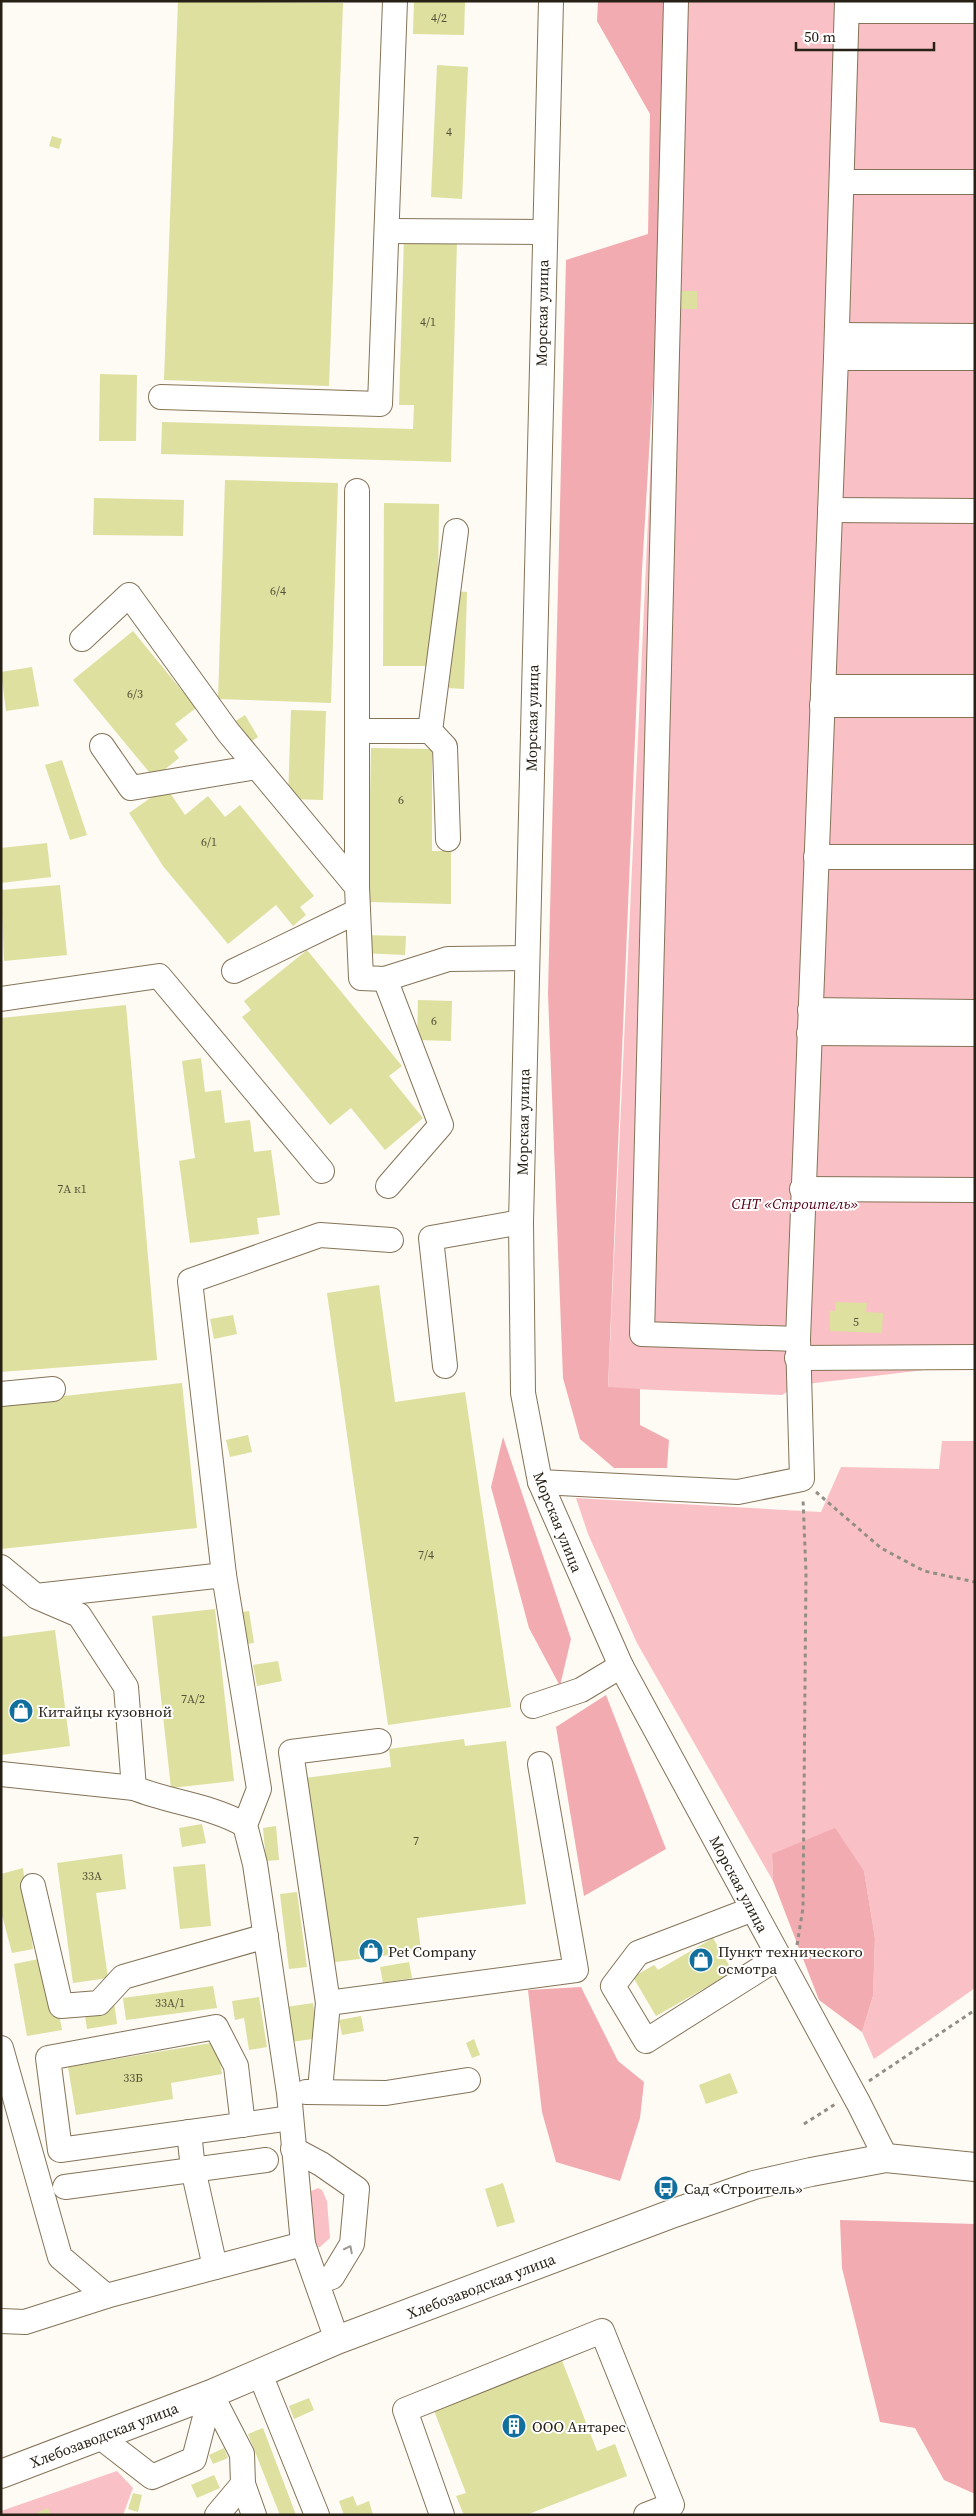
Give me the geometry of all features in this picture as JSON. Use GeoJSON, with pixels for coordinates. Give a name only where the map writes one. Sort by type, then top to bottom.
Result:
{"type":"FeatureCollection","features":[{"type":"Feature","properties":{"kind":"main road","name":"Хлебозаводская улица"},"geometry":{"type":"LineString","coordinates":[[1,2474],[211,2394],[337,2340],[674,2213],[754,2186],[811,2172],[886,2158],[975,2168]]}},
{"type":"Feature","properties":{"kind":"street"},"geometry":{"type":"LineString","coordinates":[[161,397],[380,404],[396,1]]}},
{"type":"Feature","properties":{"kind":"street","name":"Морская улица"},"geometry":{"type":"LineString","coordinates":[[551,1],[521,1222],[523,1393],[531,1447],[540,1482],[621,1666],[886,2158]]}},
{"type":"Feature","properties":{"kind":"street"},"geometry":{"type":"LineString","coordinates":[[676,1],[642,1334],[798,1349],[975,1357]]}},
{"type":"Feature","properties":{"kind":"street"},"geometry":{"type":"LineString","coordinates":[[540,1482],[738,1492],[802,1479],[798,1349],[802,1189],[837,335],[847,6],[975,11]]}},
{"type":"Feature","properties":{"kind":"street"},"geometry":{"type":"LineString","coordinates":[[842,182],[975,182]]}},
{"type":"Feature","properties":{"kind":"street"},"geometry":{"type":"LineString","coordinates":[[387,231],[544,232]]}},
{"type":"Feature","properties":{"kind":"street"},"geometry":{"type":"LineString","coordinates":[[837,335],[975,336]]}},
{"type":"Feature","properties":{"kind":"street"},"geometry":{"type":"LineString","coordinates":[[836,358],[975,358]]}},
{"type":"Feature","properties":{"kind":"street"},"geometry":{"type":"LineString","coordinates":[[357,491],[357,887],[361,978],[385,979],[448,959],[526,958]]}},
{"type":"Feature","properties":{"kind":"street"},"geometry":{"type":"LineString","coordinates":[[830,510],[975,511]]}},
{"type":"Feature","properties":{"kind":"street"},"geometry":{"type":"LineString","coordinates":[[448,839],[445,747],[430,730],[456,531]]}},
{"type":"Feature","properties":{"kind":"street"},"geometry":{"type":"LineString","coordinates":[[82,639],[128,595],[228,732],[357,887]]}},
{"type":"Feature","properties":{"kind":"street"},"geometry":{"type":"LineString","coordinates":[[822,696],[975,687]]}},
{"type":"Feature","properties":{"kind":"street"},"geometry":{"type":"LineString","coordinates":[[822,696],[975,704]]}},
{"type":"Feature","properties":{"kind":"street"},"geometry":{"type":"LineString","coordinates":[[357,731],[430,730]]}},
{"type":"Feature","properties":{"kind":"street"},"geometry":{"type":"LineString","coordinates":[[102,746],[131,788],[257,767]]}},
{"type":"Feature","properties":{"kind":"street"},"geometry":{"type":"LineString","coordinates":[[816,857],[975,858]]}},
{"type":"Feature","properties":{"kind":"street"},"geometry":{"type":"LineString","coordinates":[[234,971],[358,911]]}},
{"type":"Feature","properties":{"kind":"street"},"geometry":{"type":"LineString","coordinates":[[1,999],[159,976],[322,1171]]}},
{"type":"Feature","properties":{"kind":"street"},"geometry":{"type":"LineString","coordinates":[[385,979],[442,1125],[388,1186]]}},
{"type":"Feature","properties":{"kind":"street"},"geometry":{"type":"LineString","coordinates":[[809,1022],[975,1012]]}},
{"type":"Feature","properties":{"kind":"street"},"geometry":{"type":"LineString","coordinates":[[809,1022],[975,1034]]}},
{"type":"Feature","properties":{"kind":"street"},"geometry":{"type":"LineString","coordinates":[[802,1189],[975,1190]]}},
{"type":"Feature","properties":{"kind":"street"},"geometry":{"type":"LineString","coordinates":[[445,1366],[431,1238],[521,1222]]}},
{"type":"Feature","properties":{"kind":"street"},"geometry":{"type":"LineString","coordinates":[[337,2340],[303,2244],[289,2093],[255,1864],[245,1825],[259,1789],[224,1575],[190,1281],[320,1235],[390,1240]]}},
{"type":"Feature","properties":{"kind":"street"},"geometry":{"type":"LineString","coordinates":[[1,1394],[52,1389]]}},
{"type":"Feature","properties":{"kind":"street"},"geometry":{"type":"LineString","coordinates":[[1,1567],[36,1596],[79,1615],[126,1687],[134,1788]]}},
{"type":"Feature","properties":{"kind":"street"},"geometry":{"type":"LineString","coordinates":[[36,1596],[224,1575]]}},
{"type":"Feature","properties":{"kind":"street"},"geometry":{"type":"LineString","coordinates":[[533,1706],[581,1690],[621,1666]]}},
{"type":"Feature","properties":{"kind":"street"},"geometry":{"type":"LineString","coordinates":[[320,2090],[328,2003],[291,1752],[379,1741]]}},
{"type":"Feature","properties":{"kind":"street"},"geometry":{"type":"LineString","coordinates":[[328,2003],[576,1970],[540,1764]]}},
{"type":"Feature","properties":{"kind":"street"},"geometry":{"type":"LineString","coordinates":[[1,1774],[134,1788],[151,1795],[225,1813],[245,1825]]}},
{"type":"Feature","properties":{"kind":"street"},"geometry":{"type":"LineString","coordinates":[[33,1886],[61,2006],[99,2003],[123,1977],[266,1936]]}},
{"type":"Feature","properties":{"kind":"street"},"geometry":{"type":"LineString","coordinates":[[752,1908],[638,1953],[613,1986],[646,2041],[779,1957]]}},
{"type":"Feature","properties":{"kind":"street"},"geometry":{"type":"LineString","coordinates":[[243,2125],[236,2066],[216,2027],[48,2058],[60,2150],[243,2125],[291,2118]]}},
{"type":"Feature","properties":{"kind":"street"},"geometry":{"type":"LineString","coordinates":[[3,2063],[60,2258],[106,2296]]}},
{"type":"Feature","properties":{"kind":"street"},"geometry":{"type":"LineString","coordinates":[[289,2093],[320,2090],[386,2093],[468,2080]]}},
{"type":"Feature","properties":{"kind":"street"},"geometry":{"type":"LineString","coordinates":[[189,2132],[193,2169],[215,2267]]}},
{"type":"Feature","properties":{"kind":"street"},"geometry":{"type":"LineString","coordinates":[[293,2149],[321,2164],[357,2189],[352,2244],[332,2276],[317,2282]]}},
{"type":"Feature","properties":{"kind":"street"},"geometry":{"type":"LineString","coordinates":[[65,2187],[266,2160]]}},
{"type":"Feature","properties":{"kind":"street"},"geometry":{"type":"LineString","coordinates":[[1,2321],[25,2322],[106,2296],[303,2244]]}},
{"type":"Feature","properties":{"kind":"street"},"geometry":{"type":"LineString","coordinates":[[442,2515],[405,2410],[602,2331],[672,2505],[646,2515]]}},
{"type":"Feature","properties":{"kind":"street"},"geometry":{"type":"LineString","coordinates":[[260,2374],[317,2515]]}},
{"type":"Feature","properties":{"kind":"street"},"geometry":{"type":"LineString","coordinates":[[100,2436],[152,2477],[194,2459],[211,2394]]}},
{"type":"Feature","properties":{"kind":"street"},"geometry":{"type":"LineString","coordinates":[[211,2394],[242,2454],[244,2484],[254,2515]]}},
{"type":"Feature","properties":{"kind":"street"},"geometry":{"type":"LineString","coordinates":[[217,2515],[244,2484]]}},
{"type":"Feature","properties":{"kind":"path"},"geometry":{"type":"LineString","coordinates":[[802,1479],[831,1507],[881,1548],[924,1571],[975,1582]]}},
{"type":"Feature","properties":{"kind":"path"},"geometry":{"type":"LineString","coordinates":[[792,1981],[803,1908],[806,1573],[802,1479]]}},
{"type":"Feature","properties":{"kind":"path"},"geometry":{"type":"LineString","coordinates":[[804,2124],[975,2010]]}},
{"type":"Feature","properties":{"kind":"green space","name":"СНТ «Строитель»"},"geometry":{"type":"Polygon","coordinates":[[[672,1],[975,1],[975,1364],[798,1385],[782,1395],[608,1388],[672,1]]]}},
{"type":"Feature","properties":{"kind":"green space"},"geometry":{"type":"Polygon","coordinates":[[[942,1441],[975,1441],[975,1988],[874,2059],[862,2032],[873,1996],[875,1938],[864,1871],[772,1854],[773,1881],[637,1643],[588,1534],[576,1498],[821,1512],[841,1467],[939,1469],[942,1441]]]}},
{"type":"Feature","properties":{"kind":"green space"},"geometry":{"type":"Polygon","coordinates":[[[318,2188],[322,2190],[327,2201],[330,2238],[320,2247],[312,2247],[306,2197],[311,2191],[318,2188]]]}},
{"type":"Feature","properties":{"kind":"green space"},"geometry":{"type":"Polygon","coordinates":[[[117,2471],[133,2488],[123,2515],[1,2515],[1,2511],[117,2471]]]}},
{"type":"Feature","properties":{"kind":"shaded area"},"geometry":{"type":"Polygon","coordinates":[[[598,1],[676,1],[642,570],[608,1387],[640,1389],[640,1425],[669,1440],[667,1468],[614,1468],[580,1439],[563,1378],[548,994],[566,260],[648,234],[650,114],[597,21],[598,1]]]}},
{"type":"Feature","properties":{"kind":"shaded area"},"geometry":{"type":"Polygon","coordinates":[[[503,1437],[571,1639],[560,1686],[529,1628],[491,1487],[503,1437]]]}},
{"type":"Feature","properties":{"kind":"shaded area"},"geometry":{"type":"Polygon","coordinates":[[[606,1695],[666,1849],[584,1896],[556,1727],[606,1695]]]}},
{"type":"Feature","properties":{"kind":"shaded area"},"geometry":{"type":"Polygon","coordinates":[[[835,1828],[864,1871],[875,1938],[873,1996],[862,2032],[819,2000],[773,1881],[772,1854],[835,1828]]]}},
{"type":"Feature","properties":{"kind":"shaded area"},"geometry":{"type":"Polygon","coordinates":[[[581,1987],[618,2061],[644,2082],[640,2118],[620,2181],[556,2162],[542,2112],[528,1990],[581,1987]]]}},
{"type":"Feature","properties":{"kind":"shaded area"},"geometry":{"type":"Polygon","coordinates":[[[840,2220],[975,2224],[975,2494],[944,2480],[915,2428],[880,2422],[842,2268],[840,2220]]]}},
{"type":"Feature","properties":{"kind":"building"},"geometry":{"type":"Polygon","coordinates":[[[178,1],[343,3],[329,386],[164,380],[178,1]]]}},
{"type":"Feature","properties":{"kind":"building"},"geometry":{"type":"Polygon","coordinates":[[[414,1],[465,1],[464,35],[413,34],[414,1]]]}},
{"type":"Feature","properties":{"kind":"building"},"geometry":{"type":"Polygon","coordinates":[[[437,65],[468,67],[462,199],[431,197],[437,65]]]}},
{"type":"Feature","properties":{"kind":"building"},"geometry":{"type":"Polygon","coordinates":[[[52,136],[62,139],[59,149],[49,146],[52,136]]]}},
{"type":"Feature","properties":{"kind":"building"},"geometry":{"type":"Polygon","coordinates":[[[404,238],[457,240],[451,462],[161,454],[162,422],[413,429],[414,405],[399,405],[404,238]]]}},
{"type":"Feature","properties":{"kind":"building"},"geometry":{"type":"Polygon","coordinates":[[[676,291],[697,291],[697,309],[675,309],[676,291]]]}},
{"type":"Feature","properties":{"kind":"building"},"geometry":{"type":"Polygon","coordinates":[[[100,374],[137,375],[136,441],[99,441],[100,374]]]}},
{"type":"Feature","properties":{"kind":"building"},"geometry":{"type":"Polygon","coordinates":[[[225,480],[338,483],[331,703],[218,699],[225,480]]]}},
{"type":"Feature","properties":{"kind":"building"},"geometry":{"type":"Polygon","coordinates":[[[94,498],[184,500],[183,536],[93,535],[94,498]]]}},
{"type":"Feature","properties":{"kind":"building"},"geometry":{"type":"Polygon","coordinates":[[[384,503],[439,504],[437,666],[383,666],[384,503]]]}},
{"type":"Feature","properties":{"kind":"building"},"geometry":{"type":"Polygon","coordinates":[[[452,591],[467,592],[464,689],[449,688],[452,591]]]}},
{"type":"Feature","properties":{"kind":"building"},"geometry":{"type":"Polygon","coordinates":[[[133,631],[196,708],[175,724],[188,740],[174,751],[179,758],[154,778],[73,680],[133,631]]]}},
{"type":"Feature","properties":{"kind":"building"},"geometry":{"type":"Polygon","coordinates":[[[32,667],[39,706],[6,711],[1,672],[32,667]]]}},
{"type":"Feature","properties":{"kind":"building"},"geometry":{"type":"Polygon","coordinates":[[[291,710],[326,711],[323,800],[288,799],[291,710]]]}},
{"type":"Feature","properties":{"kind":"building"},"geometry":{"type":"Polygon","coordinates":[[[245,715],[258,737],[246,745],[231,724],[245,715]]]}},
{"type":"Feature","properties":{"kind":"building"},"geometry":{"type":"Polygon","coordinates":[[[371,748],[432,749],[432,851],[451,851],[451,904],[368,902],[371,748]]]}},
{"type":"Feature","properties":{"kind":"building"},"geometry":{"type":"Polygon","coordinates":[[[62,760],[87,835],[70,840],[45,765],[62,760]]]}},
{"type":"Feature","properties":{"kind":"building"},"geometry":{"type":"Polygon","coordinates":[[[166,787],[185,815],[208,796],[225,817],[240,805],[314,896],[300,907],[306,915],[293,926],[276,905],[228,944],[163,866],[129,813],[166,787]]]}},
{"type":"Feature","properties":{"kind":"building"},"geometry":{"type":"Polygon","coordinates":[[[47,843],[51,877],[1,883],[1,848],[47,843]]]}},
{"type":"Feature","properties":{"kind":"building"},"geometry":{"type":"Polygon","coordinates":[[[60,885],[67,955],[4,961],[1,890],[60,885]]]}},
{"type":"Feature","properties":{"kind":"building"},"geometry":{"type":"Polygon","coordinates":[[[361,935],[406,936],[405,955],[360,953],[361,935]]]}},
{"type":"Feature","properties":{"kind":"building"},"geometry":{"type":"Polygon","coordinates":[[[307,950],[402,1066],[389,1076],[423,1118],[385,1150],[351,1108],[330,1125],[242,1017],[251,1010],[244,1001],[307,950]]]}},
{"type":"Feature","properties":{"kind":"building"},"geometry":{"type":"Polygon","coordinates":[[[418,1000],[452,1001],[451,1041],[417,1040],[418,1000]]]}},
{"type":"Feature","properties":{"kind":"building"},"geometry":{"type":"Polygon","coordinates":[[[126,1005],[157,1360],[1,1372],[1,1018],[126,1005]]]}},
{"type":"Feature","properties":{"kind":"building"},"geometry":{"type":"Polygon","coordinates":[[[201,1058],[205,1092],[221,1090],[225,1123],[250,1120],[254,1152],[271,1150],[280,1215],[257,1218],[259,1234],[190,1243],[179,1161],[195,1158],[182,1061],[201,1058]]]}},
{"type":"Feature","properties":{"kind":"building"},"geometry":{"type":"Polygon","coordinates":[[[379,1285],[395,1402],[465,1392],[511,1707],[388,1725],[327,1293],[379,1285]]]}},
{"type":"Feature","properties":{"kind":"building"},"geometry":{"type":"Polygon","coordinates":[[[836,1302],[867,1303],[866,1312],[883,1313],[882,1333],[830,1331],[830,1311],[835,1311],[836,1302]]]}},
{"type":"Feature","properties":{"kind":"building"},"geometry":{"type":"Polygon","coordinates":[[[233,1315],[237,1334],[214,1339],[210,1319],[233,1315]]]}},
{"type":"Feature","properties":{"kind":"building"},"geometry":{"type":"Polygon","coordinates":[[[182,1383],[197,1528],[1,1549],[1,1403],[182,1383]]]}},
{"type":"Feature","properties":{"kind":"building"},"geometry":{"type":"Polygon","coordinates":[[[248,1435],[252,1452],[230,1457],[226,1440],[248,1435]]]}},
{"type":"Feature","properties":{"kind":"building"},"geometry":{"type":"Polygon","coordinates":[[[215,1609],[234,1781],[171,1788],[152,1616],[215,1609]]]}},
{"type":"Feature","properties":{"kind":"building"},"geometry":{"type":"Polygon","coordinates":[[[249,1611],[254,1643],[246,1644],[242,1612],[249,1611]]]}},
{"type":"Feature","properties":{"kind":"building"},"geometry":{"type":"Polygon","coordinates":[[[55,1630],[70,1746],[1,1755],[1,1637],[55,1630]]]}},
{"type":"Feature","properties":{"kind":"building"},"geometry":{"type":"Polygon","coordinates":[[[278,1661],[282,1681],[257,1686],[253,1665],[278,1661]]]}},
{"type":"Feature","properties":{"kind":"building"},"geometry":{"type":"Polygon","coordinates":[[[464,1739],[465,1746],[506,1741],[526,1904],[417,1918],[421,1951],[328,1963],[305,1778],[391,1767],[389,1749],[464,1739]]]}},
{"type":"Feature","properties":{"kind":"building"},"geometry":{"type":"Polygon","coordinates":[[[202,1824],[206,1843],[182,1847],[179,1828],[202,1824]]]}},
{"type":"Feature","properties":{"kind":"building"},"geometry":{"type":"Polygon","coordinates":[[[276,1826],[279,1860],[266,1861],[263,1828],[276,1826]]]}},
{"type":"Feature","properties":{"kind":"building"},"geometry":{"type":"Polygon","coordinates":[[[122,1854],[126,1889],[96,1893],[108,1978],[73,1983],[57,1863],[122,1854]]]}},
{"type":"Feature","properties":{"kind":"building"},"geometry":{"type":"Polygon","coordinates":[[[205,1864],[211,1926],[180,1929],[173,1867],[205,1864]]]}},
{"type":"Feature","properties":{"kind":"building"},"geometry":{"type":"Polygon","coordinates":[[[23,1868],[33,1949],[12,1953],[1,1911],[1,1874],[23,1868]]]}},
{"type":"Feature","properties":{"kind":"building"},"geometry":{"type":"Polygon","coordinates":[[[297,1892],[307,1967],[289,1969],[280,1894],[297,1892]]]}},
{"type":"Feature","properties":{"kind":"building"},"geometry":{"type":"Polygon","coordinates":[[[713,1938],[733,1972],[656,2016],[633,1977],[654,1965],[658,1970],[713,1938]]]}},
{"type":"Feature","properties":{"kind":"building"},"geometry":{"type":"Polygon","coordinates":[[[49,1957],[62,2030],[27,2036],[14,1964],[49,1957]]]}},
{"type":"Feature","properties":{"kind":"building"},"geometry":{"type":"Polygon","coordinates":[[[409,1962],[412,1978],[383,1983],[380,1967],[409,1962]]]}},
{"type":"Feature","properties":{"kind":"building"},"geometry":{"type":"Polygon","coordinates":[[[213,1986],[217,2008],[126,2020],[123,1998],[213,1986]]]}},
{"type":"Feature","properties":{"kind":"building"},"geometry":{"type":"Polygon","coordinates":[[[259,1997],[267,2047],[249,2050],[244,2018],[235,2020],[232,2001],[259,1997]]]}},
{"type":"Feature","properties":{"kind":"building"},"geometry":{"type":"Polygon","coordinates":[[[114,2002],[117,2024],[87,2029],[84,2007],[114,2002]]]}},
{"type":"Feature","properties":{"kind":"building"},"geometry":{"type":"Polygon","coordinates":[[[313,2003],[319,2038],[291,2042],[286,2007],[313,2003]]]}},
{"type":"Feature","properties":{"kind":"building"},"geometry":{"type":"Polygon","coordinates":[[[361,2016],[364,2031],[342,2035],[339,2020],[361,2016]]]}},
{"type":"Feature","properties":{"kind":"building"},"geometry":{"type":"Polygon","coordinates":[[[474,2039],[480,2055],[472,2058],[466,2043],[474,2039]]]}},
{"type":"Feature","properties":{"kind":"building"},"geometry":{"type":"Polygon","coordinates":[[[217,2042],[222,2074],[171,2083],[173,2099],[76,2115],[68,2067],[217,2042]]]}},
{"type":"Feature","properties":{"kind":"building"},"geometry":{"type":"Polygon","coordinates":[[[730,2073],[738,2093],[706,2104],[699,2085],[730,2073]]]}},
{"type":"Feature","properties":{"kind":"building"},"geometry":{"type":"Polygon","coordinates":[[[503,2183],[515,2222],[497,2227],[485,2189],[503,2183]]]}},
{"type":"Feature","properties":{"kind":"building","name":"ООО Антарес"},"geometry":{"type":"Polygon","coordinates":[[[561,2358],[597,2451],[615,2444],[627,2476],[526,2515],[464,2515],[456,2496],[466,2493],[433,2408],[561,2358]]]}},
{"type":"Feature","properties":{"kind":"building"},"geometry":{"type":"Polygon","coordinates":[[[309,2398],[314,2410],[294,2419],[289,2406],[309,2398]]]}},
{"type":"Feature","properties":{"kind":"building"},"geometry":{"type":"Polygon","coordinates":[[[263,2428],[296,2515],[280,2515],[248,2434],[263,2428]]]}},
{"type":"Feature","properties":{"kind":"building"},"geometry":{"type":"Polygon","coordinates":[[[224,2448],[228,2458],[213,2464],[209,2455],[224,2448]]]}},
{"type":"Feature","properties":{"kind":"building"},"geometry":{"type":"Polygon","coordinates":[[[214,2475],[220,2488],[197,2498],[191,2485],[214,2475]]]}},
{"type":"Feature","properties":{"kind":"building"},"geometry":{"type":"Polygon","coordinates":[[[133,2493],[142,2495],[138,2512],[128,2509],[133,2493]]]}},
{"type":"Feature","properties":{"kind":"building"},"geometry":{"type":"Polygon","coordinates":[[[353,2496],[357,2506],[369,2501],[373,2515],[344,2515],[339,2501],[353,2496]]]}},
{"type":"Feature","properties":{"kind":"building"},"geometry":{"type":"Polygon","coordinates":[[[48,2508],[51,2515],[39,2515],[38,2512],[48,2508]]]}},
{"type":"Feature","properties":{"kind":"place","name":"Китайцы кузовной"},"geometry":{"type":"Point","coordinates":[21,1711]}},
{"type":"Feature","properties":{"kind":"place","name":"Pet Company"},"geometry":{"type":"Point","coordinates":[371,1951]}},
{"type":"Feature","properties":{"kind":"place","name":"Пункт технического осмотра"},"geometry":{"type":"Point","coordinates":[701,1960]}},
{"type":"Feature","properties":{"kind":"place","name":"Сад «Строитель»"},"geometry":{"type":"Point","coordinates":[666,2188]}},
{"type":"Feature","properties":{"kind":"place","name":"ООО Антарес"},"geometry":{"type":"Point","coordinates":[514,2426]}}]}
